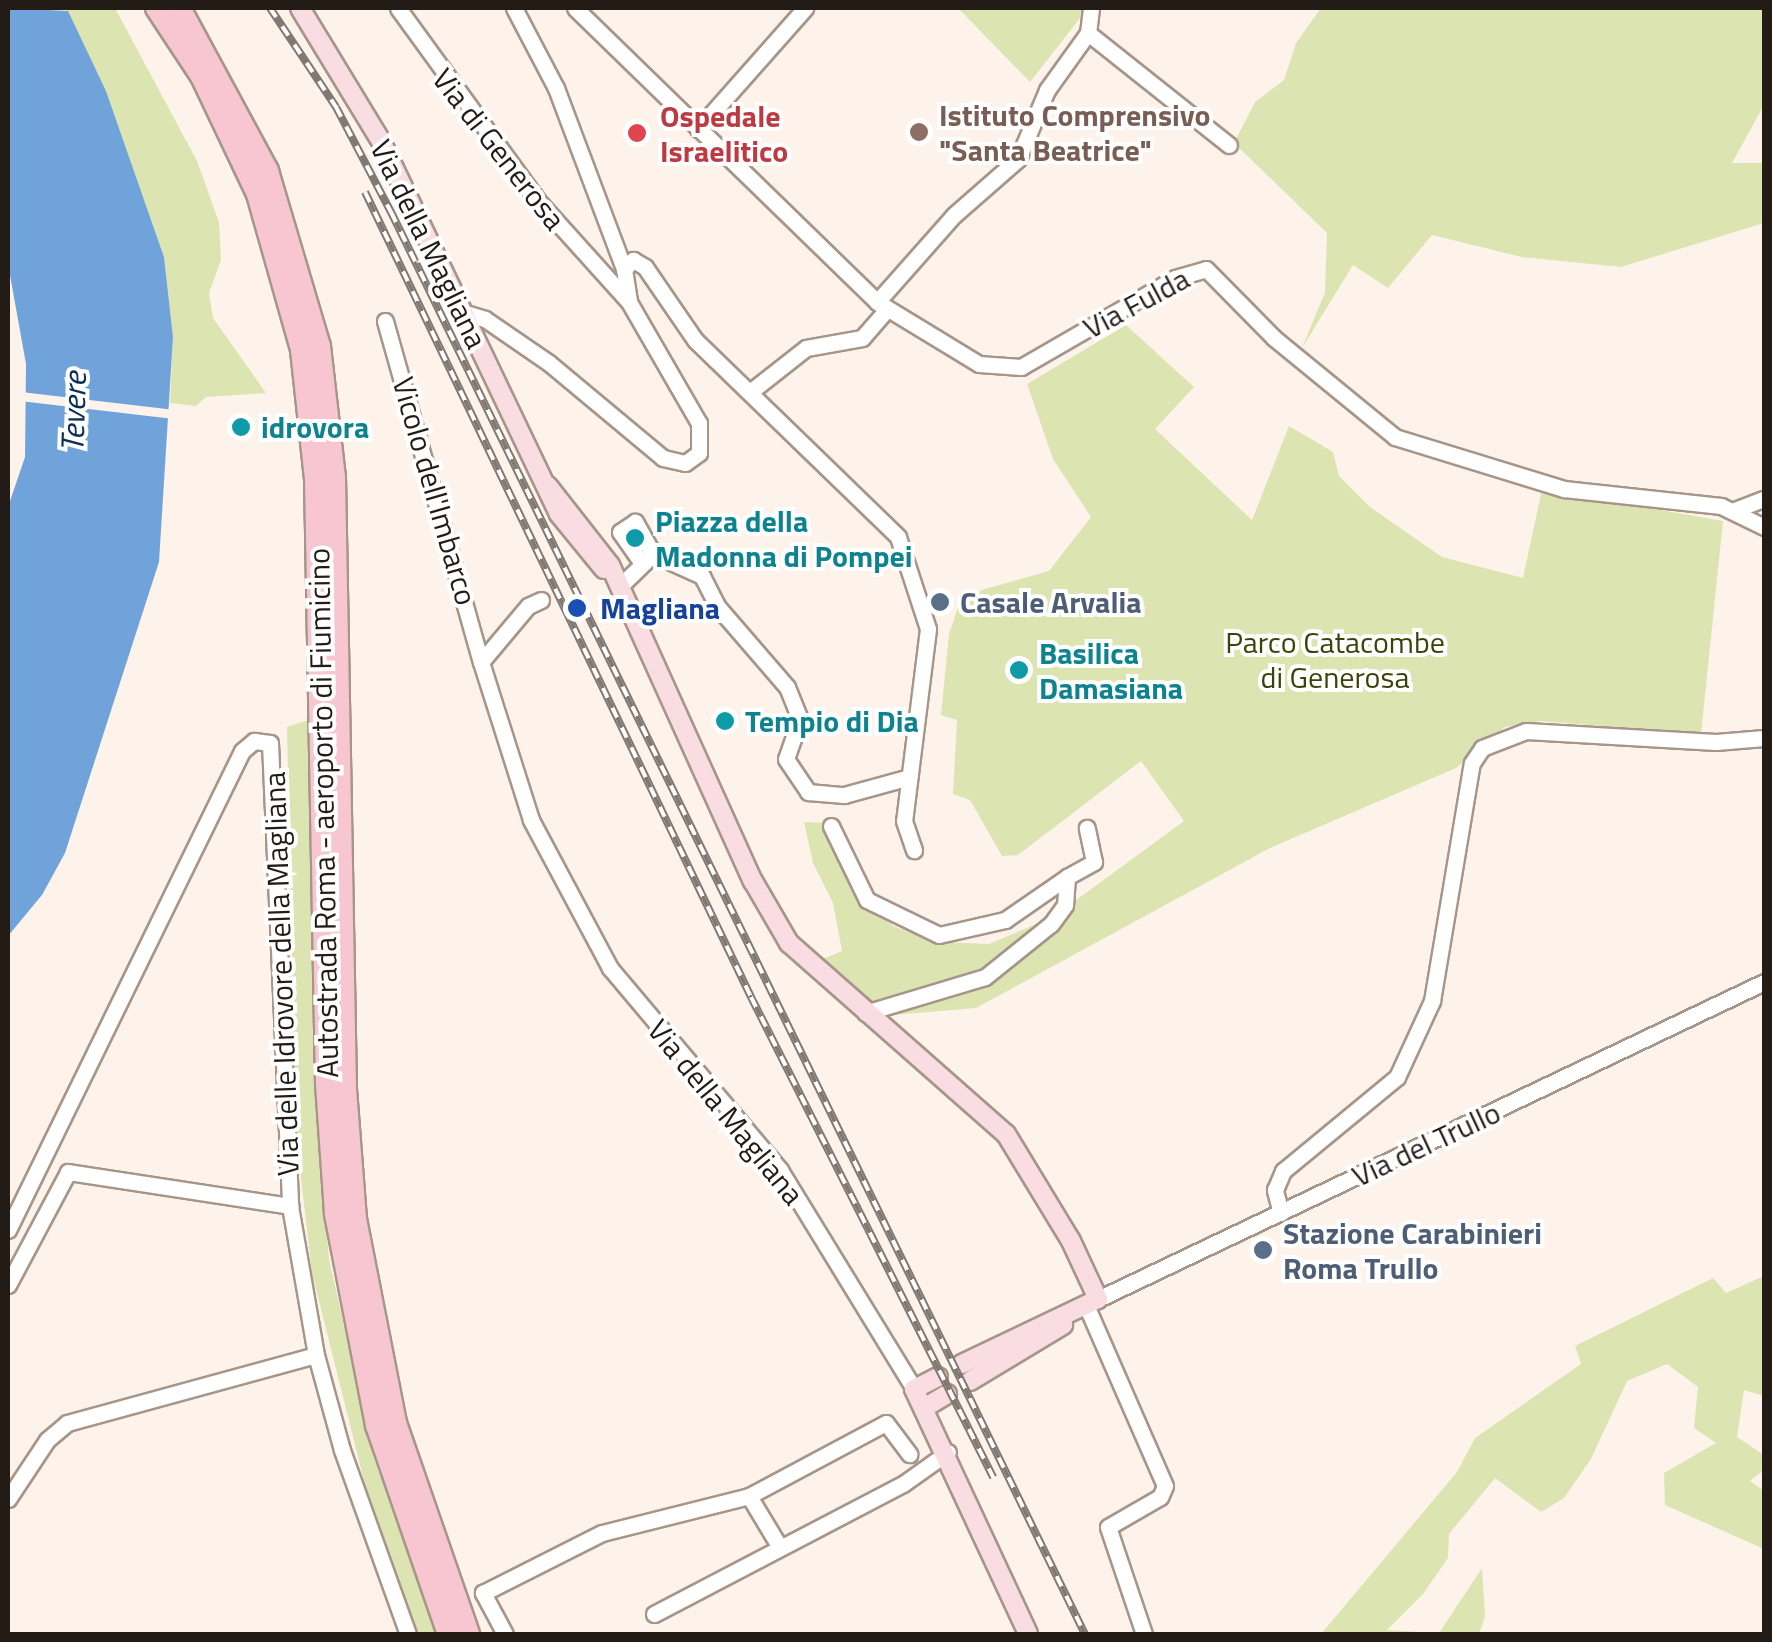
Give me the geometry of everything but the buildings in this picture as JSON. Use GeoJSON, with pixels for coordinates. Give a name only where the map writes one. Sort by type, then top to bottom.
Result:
{"type":"FeatureCollection","features":[{"type":"Feature","properties":{"kind":"highway","name":"Autostrada Roma - aeroporto di Fiumicino"},"geometry":{"type":"LineString","coordinates":[[157,8],[202,76],[258,194],[311,348],[328,1112],[336,1214],[376,1425],[450,1634]]}},
{"type":"Feature","properties":{"kind":"highway","name":"Autostrada Roma - aeroporto di Fiumicino"},"geometry":{"type":"LineString","coordinates":[[179,8],[267,171],[311,348],[334,477],[346,1099],[355,1219],[395,1424],[468,1634]]}},
{"type":"Feature","properties":{"kind":"main road","name":"Via della Magliana"},"geometry":{"type":"LineString","coordinates":[[300,8],[364,110],[573,535],[617,583],[766,906],[799,956],[1013,1142],[1092,1302]]}},
{"type":"Feature","properties":{"kind":"main road","name":"Via del Trullo"},"geometry":{"type":"LineString","coordinates":[[966,1372],[1092,1302]]}},
{"type":"Feature","properties":{"kind":"main road"},"geometry":{"type":"LineString","coordinates":[[914,1389],[942,1386],[924,1408]]}},
{"type":"Feature","properties":{"kind":"main road","name":"Via della Magliana"},"geometry":{"type":"LineString","coordinates":[[914,1389],[948,1452],[1028,1634]]}},
{"type":"Feature","properties":{"kind":"street","name":"Via di Generosa"},"geometry":{"type":"LineString","coordinates":[[398,8],[421,48],[608,285],[629,302],[701,428],[702,449],[689,462],[664,458],[549,363],[485,319],[462,312]]}},
{"type":"Feature","properties":{"kind":"street"},"geometry":{"type":"LineString","coordinates":[[514,8],[556,88],[624,269],[629,302]]}},
{"type":"Feature","properties":{"kind":"street","name":"Via Fulda"},"geometry":{"type":"LineString","coordinates":[[575,8],[882,306],[980,364],[1010,369],[1175,278],[1206,269],[1274,338],[1369,422],[1396,436],[1564,489],[1732,511],[1764,527]]}},
{"type":"Feature","properties":{"kind":"street"},"geometry":{"type":"LineString","coordinates":[[698,129],[805,8]]}},
{"type":"Feature","properties":{"kind":"street"},"geometry":{"type":"LineString","coordinates":[[750,392],[806,348],[862,338],[882,306],[954,215],[1012,166],[1048,90],[1088,33],[1091,8]]}},
{"type":"Feature","properties":{"kind":"street"},"geometry":{"type":"LineString","coordinates":[[1088,33],[1229,144]]}},
{"type":"Feature","properties":{"kind":"street"},"geometry":{"type":"LineString","coordinates":[[608,285],[621,286],[624,269],[632,260],[645,267],[696,340],[890,524],[915,575],[928,636],[904,829],[914,850]]}},
{"type":"Feature","properties":{"kind":"street","name":"Vicolo dell'Imbarco"},"geometry":{"type":"LineString","coordinates":[[386,320],[482,662]]}},
{"type":"Feature","properties":{"kind":"street"},"geometry":{"type":"LineString","coordinates":[[1732,511],[1764,499]]}},
{"type":"Feature","properties":{"kind":"street"},"geometry":{"type":"LineString","coordinates":[[617,583],[647,558],[702,576],[717,606],[787,687],[800,719],[786,760],[808,792],[844,795],[910,777]]}},
{"type":"Feature","properties":{"kind":"street"},"geometry":{"type":"LineString","coordinates":[[482,662],[541,600]]}},
{"type":"Feature","properties":{"kind":"street","name":"Via della Magliana"},"geometry":{"type":"LineString","coordinates":[[482,662],[522,800],[592,938],[640,1006],[789,1182],[914,1389]]}},
{"type":"Feature","properties":{"kind":"street"},"geometry":{"type":"LineString","coordinates":[[1281,1212],[1274,1195],[1283,1172],[1397,1077],[1432,1002],[1472,763],[1482,748],[1526,730],[1716,742],[1764,738]]}},
{"type":"Feature","properties":{"kind":"street","name":"Via delle Idrovore della Magliana"},"geometry":{"type":"LineString","coordinates":[[8,1230],[242,751],[260,740],[274,754],[290,1206],[316,1355],[359,1507],[408,1634]]}},
{"type":"Feature","properties":{"kind":"street"},"geometry":{"type":"LineString","coordinates":[[831,826],[868,900],[939,934],[1005,920],[1094,862],[1086,828]]}},
{"type":"Feature","properties":{"kind":"street"},"geometry":{"type":"LineString","coordinates":[[865,1014],[985,977],[1051,924],[1065,906],[1067,877]]}},
{"type":"Feature","properties":{"kind":"street","name":"Via del Trullo"},"geometry":{"type":"LineString","coordinates":[[1092,1302],[1764,982]]}},
{"type":"Feature","properties":{"kind":"street"},"geometry":{"type":"LineString","coordinates":[[8,1285],[68,1172],[290,1206]]}},
{"type":"Feature","properties":{"kind":"street"},"geometry":{"type":"LineString","coordinates":[[1092,1302],[1166,1486],[1160,1497],[1108,1527],[1144,1634]]}},
{"type":"Feature","properties":{"kind":"street"},"geometry":{"type":"LineString","coordinates":[[8,1499],[46,1440],[67,1423],[316,1355]]}},
{"type":"Feature","properties":{"kind":"street"},"geometry":{"type":"LineString","coordinates":[[504,1634],[483,1593],[602,1533],[749,1496],[886,1423],[909,1454]]}},
{"type":"Feature","properties":{"kind":"street"},"geometry":{"type":"LineString","coordinates":[[654,1614],[903,1484],[948,1452]]}},
{"type":"Feature","properties":{"kind":"street"},"geometry":{"type":"LineString","coordinates":[[749,1496],[779,1546]]}},
{"type":"Feature","properties":{"kind":"green space"},"geometry":{"type":"Polygon","coordinates":[[[65,8],[115,8],[197,161],[219,222],[221,260],[209,293],[213,318],[266,393],[206,397],[196,406],[170,403],[173,337],[164,257],[106,91],[65,8]]]}},
{"type":"Feature","properties":{"kind":"green space"},"geometry":{"type":"Polygon","coordinates":[[[958,8],[1088,8],[1030,82],[958,8]]]}},
{"type":"Feature","properties":{"kind":"green space"},"geometry":{"type":"Polygon","coordinates":[[[1321,8],[1764,8],[1764,105],[1732,163],[1764,163],[1764,223],[1621,267],[1522,257],[1432,235],[1388,288],[1353,265],[1302,348],[1325,292],[1327,233],[1234,143],[1255,102],[1284,80],[1296,43],[1321,8]]]}},
{"type":"Feature","properties":{"kind":"green space","name":"Parco Catacombe di Generosa"},"geometry":{"type":"Polygon","coordinates":[[[1126,325],[1194,387],[1155,429],[1252,520],[1289,426],[1333,452],[1339,476],[1370,507],[1442,557],[1523,578],[1542,489],[1723,521],[1701,734],[1540,721],[1505,727],[1456,768],[1270,848],[976,1008],[881,1016],[813,963],[842,951],[833,903],[813,863],[804,822],[825,823],[862,903],[895,927],[942,942],[989,944],[1053,917],[1184,821],[1141,761],[1018,855],[1002,856],[970,800],[953,794],[957,720],[941,715],[949,634],[959,604],[971,593],[1049,571],[1091,517],[1053,459],[1027,384],[1126,325]]]}},
{"type":"Feature","properties":{"kind":"green space"},"geometry":{"type":"Polygon","coordinates":[[[308,720],[315,1097],[329,1259],[374,1459],[437,1634],[418,1634],[375,1525],[312,1273],[296,1135],[287,727],[308,720]]]}},
{"type":"Feature","properties":{"kind":"green space"},"geometry":{"type":"Polygon","coordinates":[[[1764,1276],[1764,1396],[1744,1390],[1737,1437],[1764,1455],[1764,1470],[1750,1481],[1764,1491],[1764,1549],[1665,1505],[1664,1473],[1716,1443],[1694,1428],[1698,1387],[1667,1364],[1627,1381],[1591,1459],[1564,1498],[1541,1512],[1495,1478],[1449,1534],[1448,1558],[1423,1594],[1387,1630],[1439,1633],[1482,1568],[1485,1616],[1479,1634],[1321,1634],[1457,1472],[1475,1438],[1581,1364],[1575,1346],[1713,1278],[1726,1293],[1764,1276]]]}},
{"type":"Feature","properties":{"kind":"water","name":"Tevere"},"geometry":{"type":"Polygon","coordinates":[[[8,8],[68,11],[106,91],[164,257],[173,337],[159,562],[65,853],[42,895],[8,936],[8,507],[25,457],[26,364],[8,264],[8,8]]]}},
{"type":"Feature","properties":{"kind":"pier"},"geometry":{"type":"Polygon","coordinates":[[[21,392],[175,410],[174,419],[20,401],[21,392]]]}},
{"type":"Feature","properties":{"kind":"railway"},"geometry":{"type":"LineString","coordinates":[[270,8],[336,107],[391,212],[1085,1634]]}},
{"type":"Feature","properties":{"kind":"railway"},"geometry":{"type":"LineString","coordinates":[[365,192],[751,997],[993,1477]]}},
{"type":"Feature","properties":{"kind":"place","name":"Istituto Comprensivo \"Santa Beatrice\""},"geometry":{"type":"Point","coordinates":[919,132]}},
{"type":"Feature","properties":{"kind":"place","name":"Ospedale Israelitico"},"geometry":{"type":"Point","coordinates":[637,133]}},
{"type":"Feature","properties":{"kind":"place","name":"idrovora"},"geometry":{"type":"Point","coordinates":[241,427]}},
{"type":"Feature","properties":{"kind":"place","name":"Piazza della Madonna di Pompei"},"geometry":{"type":"Point","coordinates":[635,538]}},
{"type":"Feature","properties":{"kind":"place","name":"Casale Arvalia"},"geometry":{"type":"Point","coordinates":[940,602]}},
{"type":"Feature","properties":{"kind":"place","name":"Magliana"},"geometry":{"type":"Point","coordinates":[577,608]}},
{"type":"Feature","properties":{"kind":"place","name":"Basilica Damasiana"},"geometry":{"type":"Point","coordinates":[1019,670]}},
{"type":"Feature","properties":{"kind":"place","name":"Tempio di Dia"},"geometry":{"type":"Point","coordinates":[725,721]}},
{"type":"Feature","properties":{"kind":"place","name":"Stazione Carabinieri Roma Trullo"},"geometry":{"type":"Point","coordinates":[1263,1250]}}]}
